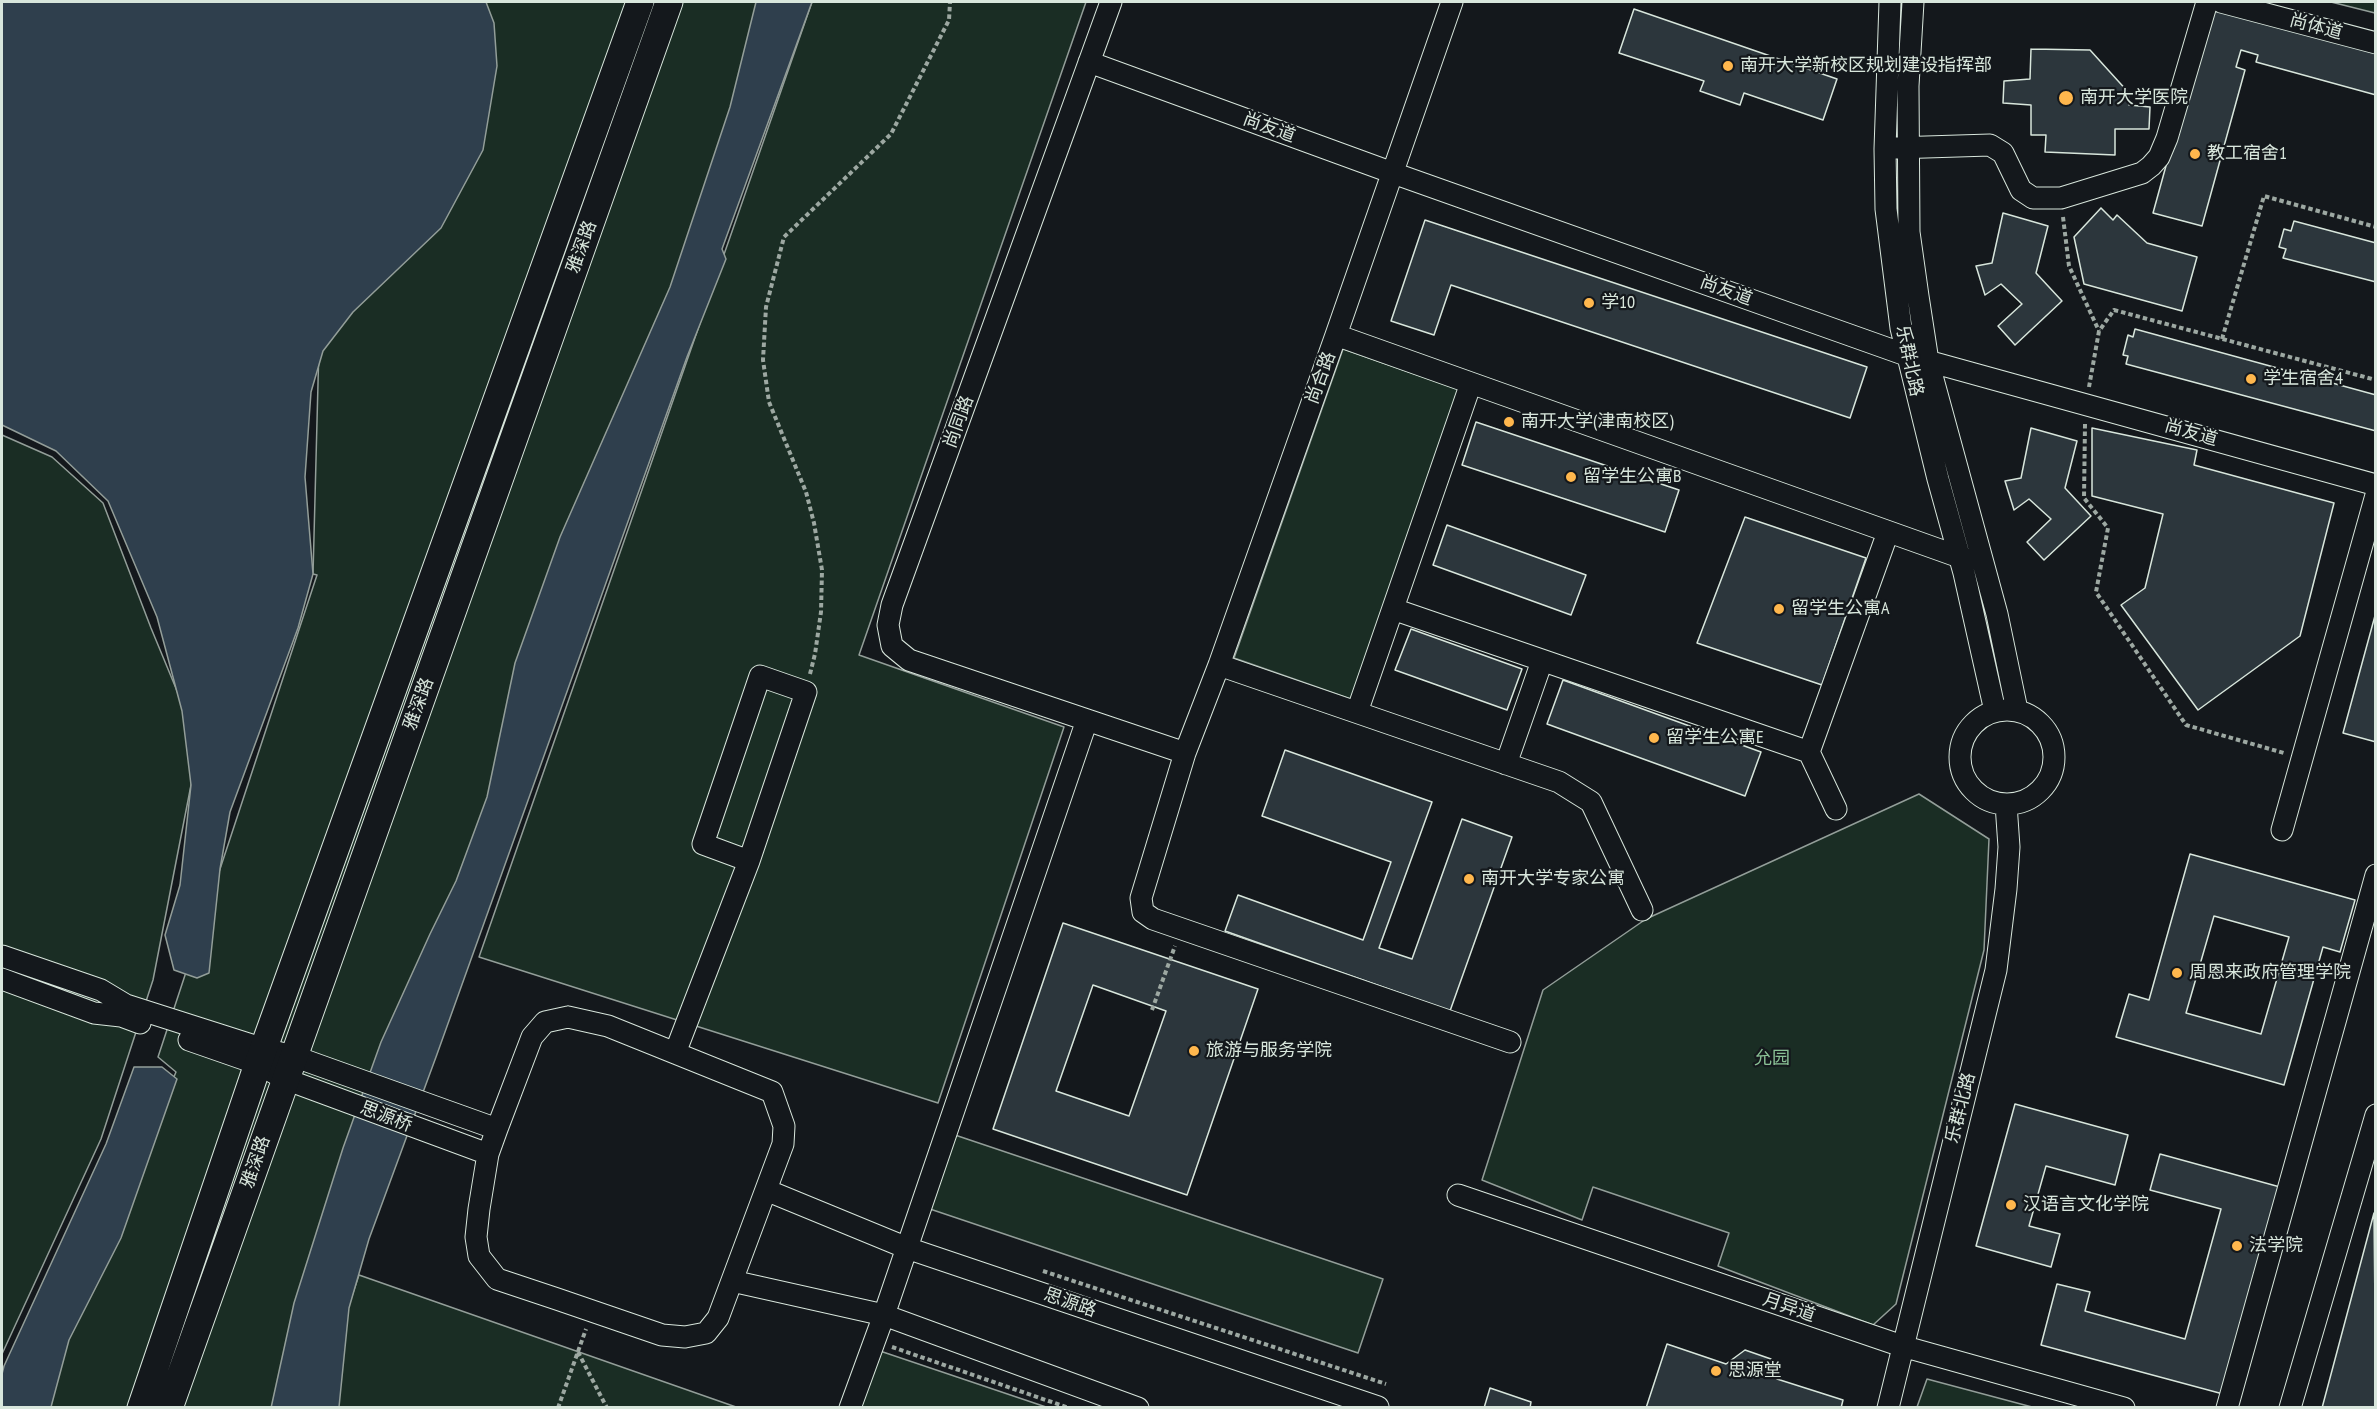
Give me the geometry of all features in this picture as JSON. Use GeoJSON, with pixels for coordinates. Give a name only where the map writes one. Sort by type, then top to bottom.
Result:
{"type":"FeatureCollection","features":[{"type":"Feature","properties":{"kind":"main road","name":"雅深路"},"geometry":{"type":"LineString","coordinates":[[141,1407],[261,1057],[640,2]]}},
{"type":"Feature","properties":{"kind":"main road","name":"雅深路"},"geometry":{"type":"LineString","coordinates":[[169,1407],[669,2]]}},
{"type":"Feature","properties":{"kind":"street","name":"尚同路"},"geometry":{"type":"LineString","coordinates":[[1111,2],[892,605],[888,625],[892,646],[909,660],[1185,753]]}},
{"type":"Feature","properties":{"kind":"street","name":"尚合路"},"geometry":{"type":"LineString","coordinates":[[1181,929],[1154,919],[1143,912],[1141,898],[1185,753],[1219,664],[1394,173],[1452,2]]}},
{"type":"Feature","properties":{"kind":"street","name":"乐群北路"},"geometry":{"type":"LineString","coordinates":[[1890,2],[1885,149],[1886,209],[1906,355],[1960,557],[1995,711]]}},
{"type":"Feature","properties":{"kind":"street","name":"乐群北路"},"geometry":{"type":"LineString","coordinates":[[1913,2],[1908,86],[1909,232],[1928,361],[1997,614],[2018,710]]}},
{"type":"Feature","properties":{"kind":"street"},"geometry":{"type":"LineString","coordinates":[[1885,149],[1990,145],[2003,153],[2021,190],[2033,198],[2061,198],[2142,173],[2159,157],[2167,138],[2207,2]]}},
{"type":"Feature","properties":{"kind":"street","name":"尚体道"},"geometry":{"type":"LineString","coordinates":[[2221,2],[2376,43]]}},
{"type":"Feature","properties":{"kind":"street","name":"尚友道"},"geometry":{"type":"LineString","coordinates":[[1089,62],[1906,355],[2376,485]]}},
{"type":"Feature","properties":{"kind":"street"},"geometry":{"type":"LineString","coordinates":[[1336,335],[1984,566]]}},
{"type":"Feature","properties":{"kind":"street"},"geometry":{"type":"LineString","coordinates":[[1357,712],[1471,383]]}},
{"type":"Feature","properties":{"kind":"street"},"geometry":{"type":"LineString","coordinates":[[2282,830],[2376,495]]}},
{"type":"Feature","properties":{"kind":"street"},"geometry":{"type":"LineString","coordinates":[[1836,809],[1809,752],[1888,532]]}},
{"type":"Feature","properties":{"kind":"street"},"geometry":{"type":"LineString","coordinates":[[1393,609],[1809,752]]}},
{"type":"Feature","properties":{"kind":"street"},"geometry":{"type":"LineString","coordinates":[[1506,764],[1542,661]]}},
{"type":"Feature","properties":{"kind":"street"},"geometry":{"type":"LineString","coordinates":[[1219,664],[1559,782],[1591,802],[1642,910]]}},
{"type":"Feature","properties":{"kind":"street"},"geometry":{"type":"LineString","coordinates":[[675,1053],[749,861],[806,692],[760,676],[703,844],[749,861]]}},
{"type":"Feature","properties":{"kind":"street"},"geometry":{"type":"LineString","coordinates":[[2018,710],[2043,725],[2051,737],[2055,752],[2054,766],[2050,779],[2037,794],[2019,803],[1993,802],[1971,788],[1960,763],[1960,750],[1964,736],[1972,725],[1983,717],[1995,711],[2018,710]]}},
{"type":"Feature","properties":{"kind":"street"},"geometry":{"type":"LineString","coordinates":[[850,1407],[884,1315],[1087,720]]}},
{"type":"Feature","properties":{"kind":"street","name":"乐群北路"},"geometry":{"type":"LineString","coordinates":[[1888,1407],[1996,970],[2007,889],[2009,847],[2006,804]]}},
{"type":"Feature","properties":{"kind":"street"},"geometry":{"type":"LineString","coordinates":[[2227,1407],[2376,875]]}},
{"type":"Feature","properties":{"kind":"street"},"geometry":{"type":"LineString","coordinates":[[1181,929],[1510,1042]]}},
{"type":"Feature","properties":{"kind":"street"},"geometry":{"type":"LineString","coordinates":[[2,956],[101,990],[126,1005],[289,1067]]}},
{"type":"Feature","properties":{"kind":"street"},"geometry":{"type":"LineString","coordinates":[[2,979],[94,1012],[121,1016],[261,1057]]}},
{"type":"Feature","properties":{"kind":"street"},"geometry":{"type":"LineString","coordinates":[[568,1017],[608,1026],[772,1092],[784,1126],[783,1144],[718,1318],[706,1333],[685,1337],[662,1335],[497,1279],[479,1256],[476,1237],[488,1154],[497,1129],[532,1037],[545,1022],[568,1017]]}},
{"type":"Feature","properties":{"kind":"street","name":"思源桥"},"geometry":{"type":"LineString","coordinates":[[289,1067],[357,1080],[497,1129]]}},
{"type":"Feature","properties":{"kind":"street","name":"思源桥"},"geometry":{"type":"LineString","coordinates":[[289,1067],[349,1102],[488,1154]]}},
{"type":"Feature","properties":{"kind":"street"},"geometry":{"type":"LineString","coordinates":[[2290,1407],[2376,1115]]}},
{"type":"Feature","properties":{"kind":"street","name":"思源路"},"geometry":{"type":"LineString","coordinates":[[766,1190],[907,1248],[1378,1407]]}},
{"type":"Feature","properties":{"kind":"street","name":"月异道"},"geometry":{"type":"LineString","coordinates":[[1458,1194],[1902,1346],[2124,1407]]}},
{"type":"Feature","properties":{"kind":"street"},"geometry":{"type":"LineString","coordinates":[[732,1281],[884,1315],[1138,1407]]}},
{"type":"Feature","properties":{"kind":"path"},"geometry":{"type":"LineString","coordinates":[[806,692],[816,654],[821,612],[822,570],[806,492],[769,402],[763,360],[766,307],[784,237],[891,134],[949,20],[950,2]]}},
{"type":"Feature","properties":{"kind":"path"},"geometry":{"type":"LineString","coordinates":[[2222,339],[2264,196],[2376,227]]}},
{"type":"Feature","properties":{"kind":"path"},"geometry":{"type":"LineString","coordinates":[[2061,198],[2069,266],[2099,331]]}},
{"type":"Feature","properties":{"kind":"path"},"geometry":{"type":"LineString","coordinates":[[2302,758],[2186,725],[2096,592],[2108,528],[2084,498],[2085,404],[2099,331],[2114,310],[2376,380]]}},
{"type":"Feature","properties":{"kind":"path"},"geometry":{"type":"LineString","coordinates":[[1152,1010],[1181,929]]}},
{"type":"Feature","properties":{"kind":"path"},"geometry":{"type":"LineString","coordinates":[[1038,1269],[1386,1384]]}},
{"type":"Feature","properties":{"kind":"path"},"geometry":{"type":"LineString","coordinates":[[558,1407],[592,1311]]}},
{"type":"Feature","properties":{"kind":"path"},"geometry":{"type":"LineString","coordinates":[[875,1341],[1070,1407]]}},
{"type":"Feature","properties":{"kind":"path"},"geometry":{"type":"LineString","coordinates":[[578,1352],[607,1407]]}},
{"type":"Feature","properties":{"kind":"green space"},"geometry":{"type":"Polygon","coordinates":[[[328,2],[784,2],[286,1407],[44,1408],[64,1334],[176,1072],[158,1057],[317,575],[313,574],[328,2]]]}},
{"type":"Feature","properties":{"kind":"green space"},"geometry":{"type":"Polygon","coordinates":[[[812,2],[1086,2],[859,655],[1064,727],[938,1103],[479,957],[812,2]]]}},
{"type":"Feature","properties":{"kind":"green space"},"geometry":{"type":"Polygon","coordinates":[[[2331,2],[2375,2],[2375,13],[2331,2]]]}},
{"type":"Feature","properties":{"kind":"green space"},"geometry":{"type":"Polygon","coordinates":[[[1343,349],[1461,390],[1351,699],[1234,658],[1343,349]]]}},
{"type":"Feature","properties":{"kind":"green space"},"geometry":{"type":"Polygon","coordinates":[[[2,435],[52,457],[103,503],[199,744],[153,980],[101,1139],[2,1354],[2,435]]]}},
{"type":"Feature","properties":{"kind":"green space","name":"允园"},"geometry":{"type":"Polygon","coordinates":[[[1919,794],[1989,839],[1984,950],[1896,1304],[1873,1325],[1718,1266],[1729,1233],[1593,1187],[1582,1220],[1482,1180],[1543,990],[1646,919],[1919,794]]]}},
{"type":"Feature","properties":{"kind":"green space"},"geometry":{"type":"Polygon","coordinates":[[[955,1135],[1383,1279],[1358,1353],[930,1209],[955,1135]]]}},
{"type":"Feature","properties":{"kind":"green space"},"geometry":{"type":"Polygon","coordinates":[[[359,1275],[736,1407],[314,1408],[359,1275]]]}},
{"type":"Feature","properties":{"kind":"green space"},"geometry":{"type":"Polygon","coordinates":[[[880,1351],[1046,1407],[861,1408],[880,1351]]]}},
{"type":"Feature","properties":{"kind":"green space"},"geometry":{"type":"Polygon","coordinates":[[[1927,1379],[2032,1407],[1917,1407],[1927,1379]]]}},
{"type":"Feature","properties":{"kind":"water"},"geometry":{"type":"Polygon","coordinates":[[[2,2],[486,2],[494,23],[497,66],[483,150],[441,228],[353,312],[323,351],[311,392],[305,477],[313,574],[298,628],[230,812],[220,869],[209,973],[197,978],[174,970],[165,935],[180,885],[191,785],[182,711],[157,617],[108,501],[56,451],[2,425],[2,2]]]}},
{"type":"Feature","properties":{"kind":"water"},"geometry":{"type":"Polygon","coordinates":[[[756,2],[812,2],[722,249],[726,259],[687,357],[369,1239],[349,1308],[339,1407],[271,1408],[294,1303],[343,1148],[381,1042],[456,881],[487,797],[515,663],[560,537],[670,287],[730,107],[756,2]]]}},
{"type":"Feature","properties":{"kind":"water"},"geometry":{"type":"Polygon","coordinates":[[[134,1067],[162,1067],[177,1079],[121,1238],[69,1340],[51,1407],[2,1407],[4,1366],[106,1144],[134,1067]]]}},
{"type":"Feature","properties":{"kind":"building","name":"教工宿舍1"},"geometry":{"type":"Polygon","coordinates":[[[2210,6],[2376,51],[2376,95],[2256,62],[2258,55],[2241,50],[2236,67],[2245,70],[2202,226],[2153,213],[2210,6]]]}},
{"type":"Feature","properties":{"kind":"building","name":"南开大学新校区规划建设指挥部"},"geometry":{"type":"Polygon","coordinates":[[[1634,9],[1837,79],[1823,120],[1744,93],[1740,105],[1700,91],[1704,81],[1619,53],[1634,9]]]}},
{"type":"Feature","properties":{"kind":"building","name":"南开大学医院"},"geometry":{"type":"Polygon","coordinates":[[[2031,49],[2090,50],[2129,93],[2129,105],[2150,107],[2149,129],[2115,129],[2115,155],[2045,152],[2046,135],[2031,135],[2031,105],[2003,103],[2004,81],[2030,79],[2031,49]]]}},
{"type":"Feature","properties":{"kind":"building"},"geometry":{"type":"Polygon","coordinates":[[[2101,208],[2113,220],[2117,215],[2147,243],[2197,257],[2182,311],[2084,284],[2074,237],[2101,208]]]}},
{"type":"Feature","properties":{"kind":"building"},"geometry":{"type":"Polygon","coordinates":[[[2003,213],[2048,226],[2036,273],[2062,301],[2015,345],[1998,326],[2022,304],[2001,284],[1985,295],[1976,266],[1992,263],[2003,213]]]}},
{"type":"Feature","properties":{"kind":"building","name":"学10"},"geometry":{"type":"Polygon","coordinates":[[[1425,220],[1867,367],[1850,418],[1451,285],[1434,335],[1391,321],[1425,220]]]}},
{"type":"Feature","properties":{"kind":"building"},"geometry":{"type":"Polygon","coordinates":[[[2294,221],[2376,243],[2376,282],[2283,258],[2286,249],[2279,247],[2284,229],[2291,231],[2294,221]]]}},
{"type":"Feature","properties":{"kind":"building","name":"学生宿舍4"},"geometry":{"type":"Polygon","coordinates":[[[2135,329],[2376,395],[2376,431],[2126,364],[2128,356],[2123,355],[2128,335],[2133,337],[2135,329]]]}},
{"type":"Feature","properties":{"kind":"building","name":"留学生公寓B"},"geometry":{"type":"Polygon","coordinates":[[[1476,422],[1679,490],[1665,532],[1462,465],[1476,422]]]}},
{"type":"Feature","properties":{"kind":"building"},"geometry":{"type":"Polygon","coordinates":[[[2031,428],[2077,441],[2065,488],[2091,516],[2044,560],[2027,542],[2051,519],[2029,499],[2014,510],[2005,481],[2021,478],[2031,428]]]}},
{"type":"Feature","properties":{"kind":"building"},"geometry":{"type":"Polygon","coordinates":[[[2092,428],[2197,450],[2194,465],[2334,503],[2300,636],[2198,710],[2121,605],[2145,588],[2163,514],[2092,496],[2092,428]]]}},
{"type":"Feature","properties":{"kind":"building","name":"留学生公寓A"},"geometry":{"type":"Polygon","coordinates":[[[1745,517],[1866,558],[1822,685],[1697,643],[1745,517]]]}},
{"type":"Feature","properties":{"kind":"building"},"geometry":{"type":"Polygon","coordinates":[[[1447,525],[1586,575],[1571,615],[1433,565],[1447,525]]]}},
{"type":"Feature","properties":{"kind":"building"},"geometry":{"type":"Polygon","coordinates":[[[2376,612],[2376,742],[2343,733],[2376,612]]]}},
{"type":"Feature","properties":{"kind":"building"},"geometry":{"type":"Polygon","coordinates":[[[1411,629],[1522,669],[1507,710],[1395,670],[1411,629]]]}},
{"type":"Feature","properties":{"kind":"building","name":"留学生公寓E"},"geometry":{"type":"Polygon","coordinates":[[[1563,680],[1761,752],[1745,796],[1547,724],[1563,680]]]}},
{"type":"Feature","properties":{"kind":"building","name":"南开大学专家公寓"},"geometry":{"type":"Polygon","coordinates":[[[1285,750],[1432,802],[1379,948],[1412,959],[1462,819],[1512,837],[1450,1011],[1225,931],[1238,895],[1363,940],[1391,862],[1262,816],[1285,750]]]}},
{"type":"Feature","properties":{"kind":"building","name":"周恩来政府管理学院"},"geometry":{"type":"Polygon","coordinates":[[[2190,854],[2355,900],[2340,952],[2323,947],[2284,1085],[2116,1037],[2129,994],[2149,1000],[2190,854]],[[2214,916],[2186,1013],[2261,1034],[2289,937],[2214,916]]]}},
{"type":"Feature","properties":{"kind":"building","name":"旅游与服务学院"},"geometry":{"type":"Polygon","coordinates":[[[1063,923],[1258,989],[1187,1195],[993,1129],[1063,923]],[[1093,985],[1056,1091],[1129,1116],[1166,1011],[1093,985]]]}},
{"type":"Feature","properties":{"kind":"building","name":"汉语言文化学院"},"geometry":{"type":"Polygon","coordinates":[[[2015,1104],[2128,1135],[2115,1185],[2046,1166],[2029,1226],[2060,1234],[2051,1267],[1976,1246],[2015,1104]]]}},
{"type":"Feature","properties":{"kind":"building","name":"法学院"},"geometry":{"type":"Polygon","coordinates":[[[2160,1154],[2280,1187],[2223,1394],[2041,1345],[2057,1284],[2090,1292],[2085,1311],[2185,1339],[2221,1209],[2150,1190],[2160,1154]]]}},
{"type":"Feature","properties":{"kind":"building"},"geometry":{"type":"Polygon","coordinates":[[[2374,1213],[2376,1408],[2322,1408],[2374,1213]]]}},
{"type":"Feature","properties":{"kind":"building","name":"思源堂"},"geometry":{"type":"Polygon","coordinates":[[[1667,1344],[1726,1364],[1745,1350],[1771,1359],[1777,1379],[1843,1400],[1841,1408],[1646,1408],[1667,1344]]]}},
{"type":"Feature","properties":{"kind":"building"},"geometry":{"type":"Polygon","coordinates":[[[1490,1388],[1531,1402],[1530,1408],[1484,1408],[1490,1388]]]}},
{"type":"Feature","properties":{"kind":"place","name":"南开大学新校区规划建设指挥部"},"geometry":{"type":"Point","coordinates":[1728,66]}},
{"type":"Feature","properties":{"kind":"place","name":"南开大学医院"},"geometry":{"type":"Point","coordinates":[2066,98]}},
{"type":"Feature","properties":{"kind":"place","name":"教工宿舍1"},"geometry":{"type":"Point","coordinates":[2195,154]}},
{"type":"Feature","properties":{"kind":"place","name":"学10"},"geometry":{"type":"Point","coordinates":[1589,303]}},
{"type":"Feature","properties":{"kind":"place","name":"学生宿舍4"},"geometry":{"type":"Point","coordinates":[2251,379]}},
{"type":"Feature","properties":{"kind":"place","name":"南开大学(津南校区)"},"geometry":{"type":"Point","coordinates":[1509,422]}},
{"type":"Feature","properties":{"kind":"place","name":"留学生公寓B"},"geometry":{"type":"Point","coordinates":[1571,477]}},
{"type":"Feature","properties":{"kind":"place","name":"留学生公寓A"},"geometry":{"type":"Point","coordinates":[1779,609]}},
{"type":"Feature","properties":{"kind":"place","name":"留学生公寓E"},"geometry":{"type":"Point","coordinates":[1654,738]}},
{"type":"Feature","properties":{"kind":"place","name":"南开大学专家公寓"},"geometry":{"type":"Point","coordinates":[1469,879]}},
{"type":"Feature","properties":{"kind":"place","name":"周恩来政府管理学院"},"geometry":{"type":"Point","coordinates":[2177,973]}},
{"type":"Feature","properties":{"kind":"place","name":"旅游与服务学院"},"geometry":{"type":"Point","coordinates":[1194,1051]}},
{"type":"Feature","properties":{"kind":"place","name":"汉语言文化学院"},"geometry":{"type":"Point","coordinates":[2011,1205]}},
{"type":"Feature","properties":{"kind":"place","name":"法学院"},"geometry":{"type":"Point","coordinates":[2237,1246]}},
{"type":"Feature","properties":{"kind":"place","name":"思源堂"},"geometry":{"type":"Point","coordinates":[1716,1371]}}]}
